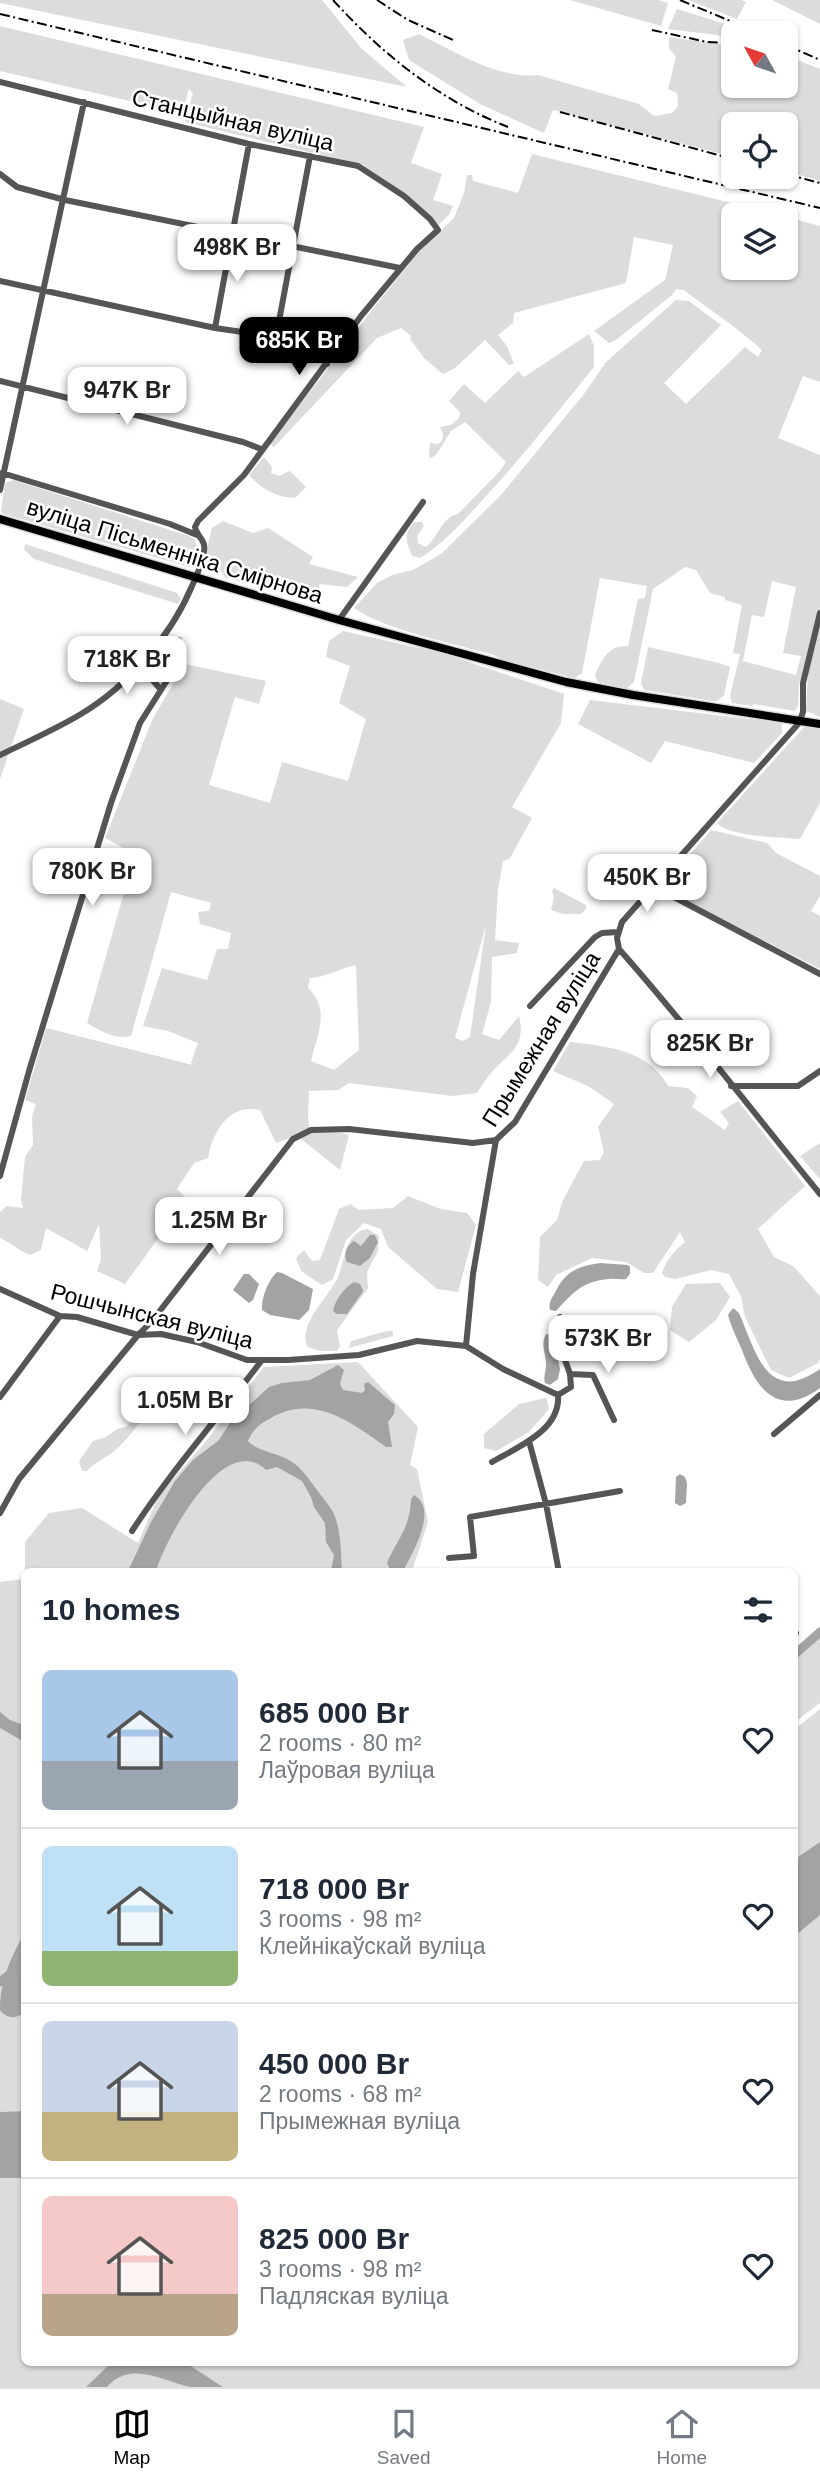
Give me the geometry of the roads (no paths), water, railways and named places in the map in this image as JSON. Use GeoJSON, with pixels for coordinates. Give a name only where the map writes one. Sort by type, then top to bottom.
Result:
{"type":"FeatureCollection","features":[{"type":"Feature","properties":{"kind":"main road","name":"вуліца Пісьменніка Смірнова"},"geometry":{"type":"LineString","coordinates":[[0,519],[339,620],[589,688],[820,724]]}},
{"type":"Feature","properties":{"kind":"street","name":"Станцыйная вуліца"},"geometry":{"type":"LineString","coordinates":[[0,82],[249,144],[358,166],[404,196],[430,219],[438,230],[400,268]]}},
{"type":"Feature","properties":{"kind":"street"},"geometry":{"type":"LineString","coordinates":[[0,490],[65,200],[84,102]]}},
{"type":"Feature","properties":{"kind":"street"},"geometry":{"type":"LineString","coordinates":[[215,328],[249,144]]}},
{"type":"Feature","properties":{"kind":"street"},"geometry":{"type":"LineString","coordinates":[[276,337],[310,156]]}},
{"type":"Feature","properties":{"kind":"street"},"geometry":{"type":"LineString","coordinates":[[0,174],[17,187],[65,200],[400,268],[361,316],[244,475],[198,521],[195,527],[204,544],[204,550],[196,576],[181,610],[139,664],[109,694],[82,713],[0,755]]}},
{"type":"Feature","properties":{"kind":"street"},"geometry":{"type":"LineString","coordinates":[[0,281],[215,328],[310,345],[320,353],[327,364]]}},
{"type":"Feature","properties":{"kind":"street"},"geometry":{"type":"LineString","coordinates":[[0,381],[243,442],[261,449]]}},
{"type":"Feature","properties":{"kind":"street","name":"вуліца Пісьменніка Смірнова"},"geometry":{"type":"LineString","coordinates":[[2,473],[170,524],[197,535]]}},
{"type":"Feature","properties":{"kind":"street","name":"вуліца Пісьменніка Смірнова"},"geometry":{"type":"LineString","coordinates":[[339,620],[424,502]]}},
{"type":"Feature","properties":{"kind":"street"},"geometry":{"type":"LineString","coordinates":[[801,719],[803,682],[820,613]]}},
{"type":"Feature","properties":{"kind":"street"},"geometry":{"type":"LineString","coordinates":[[0,1177],[29,1071],[111,803],[140,723],[166,682],[179,640]]}},
{"type":"Feature","properties":{"kind":"street"},"geometry":{"type":"LineString","coordinates":[[139,664],[161,690]]}},
{"type":"Feature","properties":{"kind":"street","name":"Прымежная вуліца"},"geometry":{"type":"LineString","coordinates":[[466,1346],[473,1273],[496,1140],[515,1122],[619,949],[618,932],[622,922],[789,736],[801,719]]}},
{"type":"Feature","properties":{"kind":"street"},"geometry":{"type":"LineString","coordinates":[[653,886],[820,974]]}},
{"type":"Feature","properties":{"kind":"street"},"geometry":{"type":"LineString","coordinates":[[530,1006],[595,937],[602,933],[618,932]]}},
{"type":"Feature","properties":{"kind":"street"},"geometry":{"type":"LineString","coordinates":[[619,949],[678,1016],[731,1086],[820,1194]]}},
{"type":"Feature","properties":{"kind":"street"},"geometry":{"type":"LineString","coordinates":[[731,1086],[798,1086],[820,1071]]}},
{"type":"Feature","properties":{"kind":"street"},"geometry":{"type":"LineString","coordinates":[[0,1513],[19,1479],[152,1321],[293,1139],[311,1130],[349,1129],[473,1143],[496,1140]]}},
{"type":"Feature","properties":{"kind":"street","name":"Рошчынская вуліца"},"geometry":{"type":"LineString","coordinates":[[0,1289],[60,1316],[77,1317],[138,1335],[161,1334],[197,1342],[247,1360],[359,1355],[416,1341],[466,1346]]}},
{"type":"Feature","properties":{"kind":"street"},"geometry":{"type":"LineString","coordinates":[[0,1397],[60,1316]]}},
{"type":"Feature","properties":{"kind":"street"},"geometry":{"type":"LineString","coordinates":[[558,1395],[571,1387],[570,1374],[558,1340],[561,1317]]}},
{"type":"Feature","properties":{"kind":"street"},"geometry":{"type":"LineString","coordinates":[[466,1346],[503,1369],[558,1395]]}},
{"type":"Feature","properties":{"kind":"street"},"geometry":{"type":"LineString","coordinates":[[132,1531],[156,1493],[262,1360]]}},
{"type":"Feature","properties":{"kind":"street"},"geometry":{"type":"LineString","coordinates":[[570,1374],[593,1375],[614,1420]]}},
{"type":"Feature","properties":{"kind":"street"},"geometry":{"type":"LineString","coordinates":[[492,1462],[529,1441],[547,1427],[559,1408],[558,1395]]}},
{"type":"Feature","properties":{"kind":"street"},"geometry":{"type":"LineString","coordinates":[[774,1434],[820,1395]]}},
{"type":"Feature","properties":{"kind":"street"},"geometry":{"type":"LineString","coordinates":[[529,1441],[546,1504],[558,1568]]}},
{"type":"Feature","properties":{"kind":"street"},"geometry":{"type":"LineString","coordinates":[[449,1558],[474,1556],[470,1517],[620,1491]]}},
{"type":"Feature","properties":{"kind":"waterway"},"geometry":{"type":"LineString","coordinates":[[798,1651],[820,1632]]}},
{"type":"Feature","properties":{"kind":"waterway"},"geometry":{"type":"LineString","coordinates":[[0,1982],[21,1965]]}},
{"type":"Feature","properties":{"kind":"railway"},"geometry":{"type":"LineString","coordinates":[[333,0],[371,39],[413,74],[458,103],[508,127]]}},
{"type":"Feature","properties":{"kind":"railway"},"geometry":{"type":"LineString","coordinates":[[377,0],[408,20],[453,40]]}},
{"type":"Feature","properties":{"kind":"railway"},"geometry":{"type":"LineString","coordinates":[[680,0],[730,21]]}},
{"type":"Feature","properties":{"kind":"railway"},"geometry":{"type":"LineString","coordinates":[[0,14],[820,208]]}},
{"type":"Feature","properties":{"kind":"railway"},"geometry":{"type":"LineString","coordinates":[[652,30],[721,43]]}},
{"type":"Feature","properties":{"kind":"railway"},"geometry":{"type":"LineString","coordinates":[[798,50],[820,60]]}},
{"type":"Feature","properties":{"kind":"railway"},"geometry":{"type":"LineString","coordinates":[[560,112],[721,156]]}},
{"type":"Feature","properties":{"kind":"railway"},"geometry":{"type":"LineString","coordinates":[[798,177],[820,183]]}}]}
